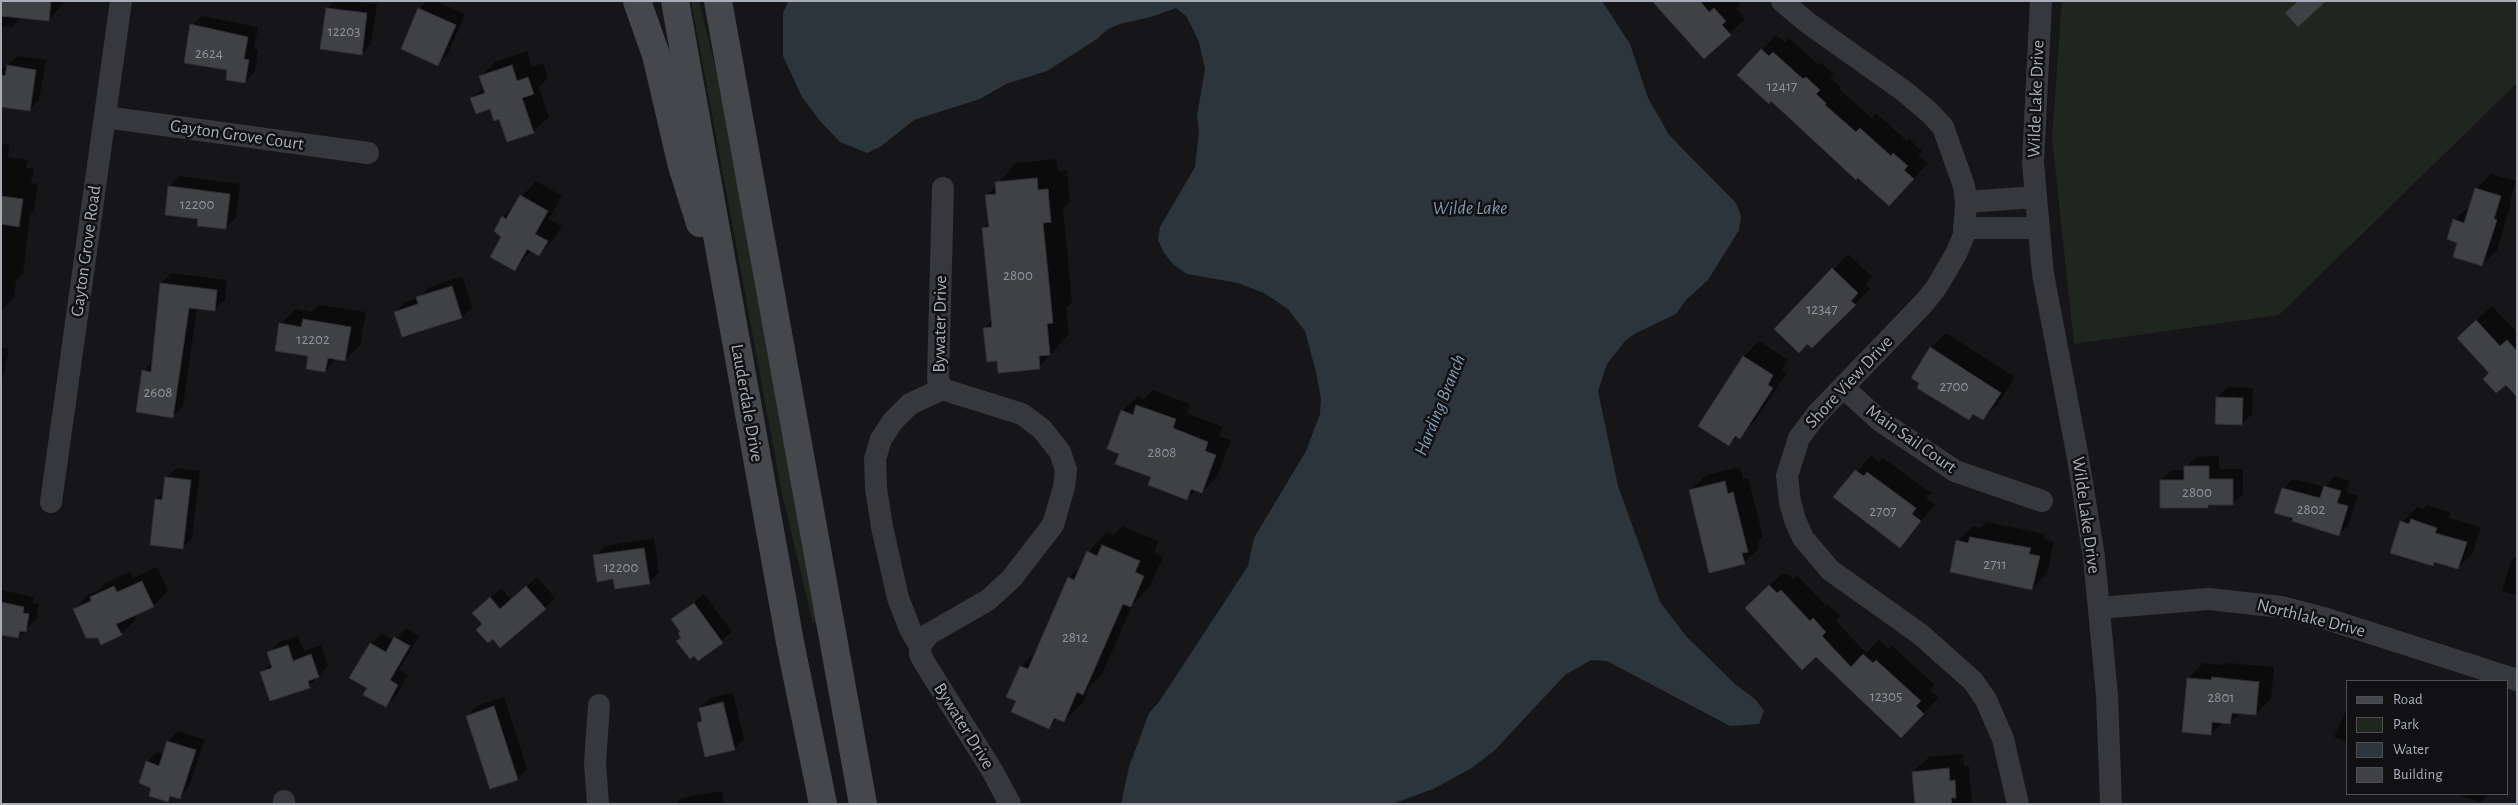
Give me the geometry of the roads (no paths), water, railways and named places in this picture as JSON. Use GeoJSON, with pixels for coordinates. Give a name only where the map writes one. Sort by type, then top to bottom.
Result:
{"type":"FeatureCollection","features":[{"type":"Feature","properties":{"kind":"main road"},"geometry":{"type":"LineString","coordinates":[[637,1],[656,55],[682,166],[734,331]]}},
{"type":"Feature","properties":{"kind":"main road","name":"Lauderdale Drive"},"geometry":{"type":"LineString","coordinates":[[675,1],[790,642],[823,804]]}},
{"type":"Feature","properties":{"kind":"main road"},"geometry":{"type":"LineString","coordinates":[[718,1],[863,804]]}},
{"type":"Feature","properties":{"kind":"street","name":"Gayton Grove Road"},"geometry":{"type":"LineString","coordinates":[[51,502],[121,1]]}},
{"type":"Feature","properties":{"kind":"street","name":"Shore View Drive"},"geometry":{"type":"LineString","coordinates":[[1782,1],[1808,23],[1904,91],[1930,112],[1943,127],[1964,186],[1966,202],[1964,228],[1956,254],[1936,288],[1816,414],[1799,438],[1787,476],[1790,502],[1795,520],[1803,538],[1830,570],[1920,634],[1974,682],[1986,700],[2003,739],[2018,804]]}},
{"type":"Feature","properties":{"kind":"street","name":"Wilde Lake Drive"},"geometry":{"type":"LineString","coordinates":[[2040,1],[2033,162],[2036,197],[2044,274],[2094,557],[2107,695],[2111,804]]}},
{"type":"Feature","properties":{"kind":"street","name":"Gayton Grove Court"},"geometry":{"type":"LineString","coordinates":[[105,117],[368,153]]}},
{"type":"Feature","properties":{"kind":"street","name":"Bywater Drive"},"geometry":{"type":"LineString","coordinates":[[943,188],[938,379],[942,389],[1022,414],[1042,430],[1060,452],[1066,470],[1064,487],[1054,525],[1017,573],[988,600],[929,634],[920,646],[920,654],[924,662],[994,772],[1010,804]]}},
{"type":"Feature","properties":{"kind":"street"},"geometry":{"type":"LineString","coordinates":[[1966,202],[2036,197]]}},
{"type":"Feature","properties":{"kind":"street"},"geometry":{"type":"LineString","coordinates":[[1964,228],[2039,228]]}},
{"type":"Feature","properties":{"kind":"street","name":"Main Sail Court"},"geometry":{"type":"LineString","coordinates":[[1843,387],[1879,420],[1955,472],[2042,501]]}},
{"type":"Feature","properties":{"kind":"street"},"geometry":{"type":"LineString","coordinates":[[920,646],[910,629],[898,598],[882,527],[876,488],[875,460],[881,439],[893,421],[910,404],[942,389]]}},
{"type":"Feature","properties":{"kind":"street","name":"Northlake Drive"},"geometry":{"type":"LineString","coordinates":[[2098,608],[2210,599],[2281,607],[2517,680]]}},
{"type":"Feature","properties":{"kind":"street"},"geometry":{"type":"LineString","coordinates":[[598,804],[594,764],[599,705]]}},
{"type":"Feature","properties":{"kind":"water","name":"Wilde Lake"},"geometry":{"type":"Polygon","coordinates":[[[788,1],[1602,1],[1630,44],[1648,98],[1669,135],[1736,203],[1741,216],[1739,230],[1708,280],[1686,300],[1676,314],[1636,333],[1625,341],[1607,364],[1598,391],[1618,486],[1660,602],[1686,636],[1735,684],[1756,700],[1764,711],[1759,724],[1730,726],[1607,661],[1591,660],[1565,675],[1494,751],[1470,769],[1433,789],[1392,804],[1121,804],[1129,767],[1149,713],[1159,702],[1248,566],[1254,538],[1306,451],[1320,414],[1321,399],[1305,331],[1288,309],[1264,293],[1238,283],[1187,274],[1174,265],[1164,253],[1158,240],[1160,227],[1195,167],[1199,131],[1197,116],[1205,69],[1199,42],[1187,17],[1176,8],[1151,17],[1120,24],[1108,29],[1097,39],[1047,71],[1006,84],[980,99],[914,120],[880,147],[867,153],[840,142],[820,121],[802,97],[783,56],[783,14],[788,1]]]}},
{"type":"Feature","properties":{"kind":"water label","name":"Harding Branch"},"geometry":{"type":"Point","coordinates":[1440,405]}}]}
